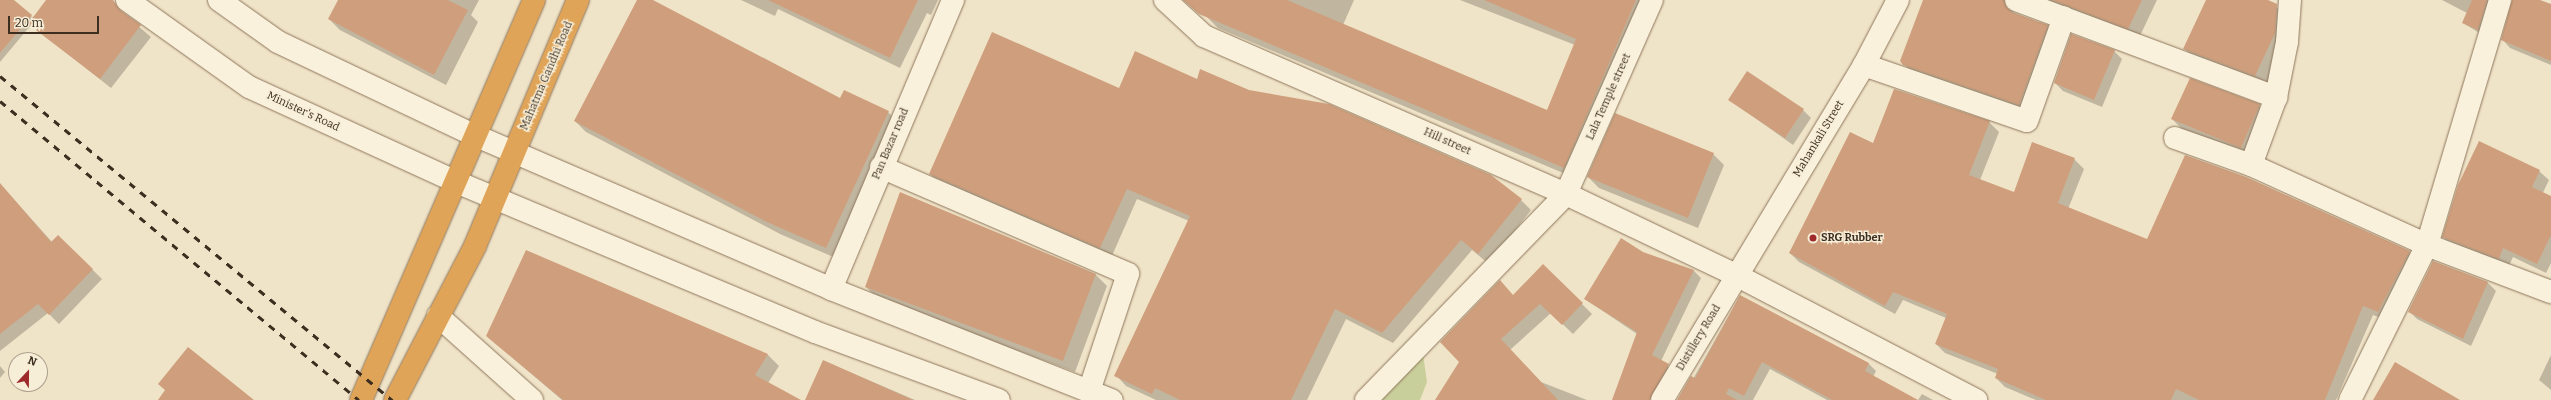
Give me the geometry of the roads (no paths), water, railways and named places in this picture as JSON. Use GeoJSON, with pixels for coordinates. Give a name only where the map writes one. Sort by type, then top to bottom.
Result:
{"type":"FeatureCollection","features":[{"type":"Feature","properties":{"kind":"highway"},"geometry":{"type":"LineString","coordinates":[[361,400],[454,181],[534,0]]}},
{"type":"Feature","properties":{"kind":"highway","name":"Mahatma Gandhi Road"},"geometry":{"type":"LineString","coordinates":[[395,400],[495,199],[578,0]]}},
{"type":"Feature","properties":{"kind":"street","name":"Minister's Road"},"geometry":{"type":"LineString","coordinates":[[127,0],[249,88],[495,199],[815,332],[998,400]]}},
{"type":"Feature","properties":{"kind":"street"},"geometry":{"type":"LineString","coordinates":[[219,0],[278,42],[474,135],[832,289],[1112,400]]}},
{"type":"Feature","properties":{"kind":"street","name":"Pan Bazar road"},"geometry":{"type":"LineString","coordinates":[[832,289],[881,167],[953,0]]}},
{"type":"Feature","properties":{"kind":"street","name":"Hill street"},"geometry":{"type":"LineString","coordinates":[[1165,0],[1204,36],[1566,194],[1736,276],[1976,400]]}},
{"type":"Feature","properties":{"kind":"street","name":"Lala Temple street"},"geometry":{"type":"LineString","coordinates":[[1566,194],[1652,0]]}},
{"type":"Feature","properties":{"kind":"street","name":"Mahankali Street"},"geometry":{"type":"LineString","coordinates":[[1736,276],[1864,65],[1898,0]]}},
{"type":"Feature","properties":{"kind":"street"},"geometry":{"type":"LineString","coordinates":[[2016,0],[2276,97]]}},
{"type":"Feature","properties":{"kind":"street"},"geometry":{"type":"LineString","coordinates":[[2251,165],[2276,97],[2287,42],[2290,0]]}},
{"type":"Feature","properties":{"kind":"street"},"geometry":{"type":"LineString","coordinates":[[2350,400],[2427,246],[2500,0]]}},
{"type":"Feature","properties":{"kind":"street"},"geometry":{"type":"LineString","coordinates":[[1864,65],[2027,121],[2064,17]]}},
{"type":"Feature","properties":{"kind":"street"},"geometry":{"type":"LineString","coordinates":[[2175,138],[2251,165],[2427,246],[2551,292]]}},
{"type":"Feature","properties":{"kind":"street"},"geometry":{"type":"LineString","coordinates":[[881,167],[1128,274],[1089,391]]}},
{"type":"Feature","properties":{"kind":"street"},"geometry":{"type":"LineString","coordinates":[[1366,400],[1566,194]]}},
{"type":"Feature","properties":{"kind":"street","name":"Distillery Road"},"geometry":{"type":"LineString","coordinates":[[1662,400],[1736,276]]}},
{"type":"Feature","properties":{"kind":"street"},"geometry":{"type":"LineString","coordinates":[[438,316],[532,400]]}},
{"type":"Feature","properties":{"kind":"railway"},"geometry":{"type":"LineString","coordinates":[[0,76],[392,400]]}},
{"type":"Feature","properties":{"kind":"railway"},"geometry":{"type":"LineString","coordinates":[[0,101],[359,400]]}},
{"type":"Feature","properties":{"kind":"place","name":"SRG Rubber"},"geometry":{"type":"Point","coordinates":[1813,238]}}]}
